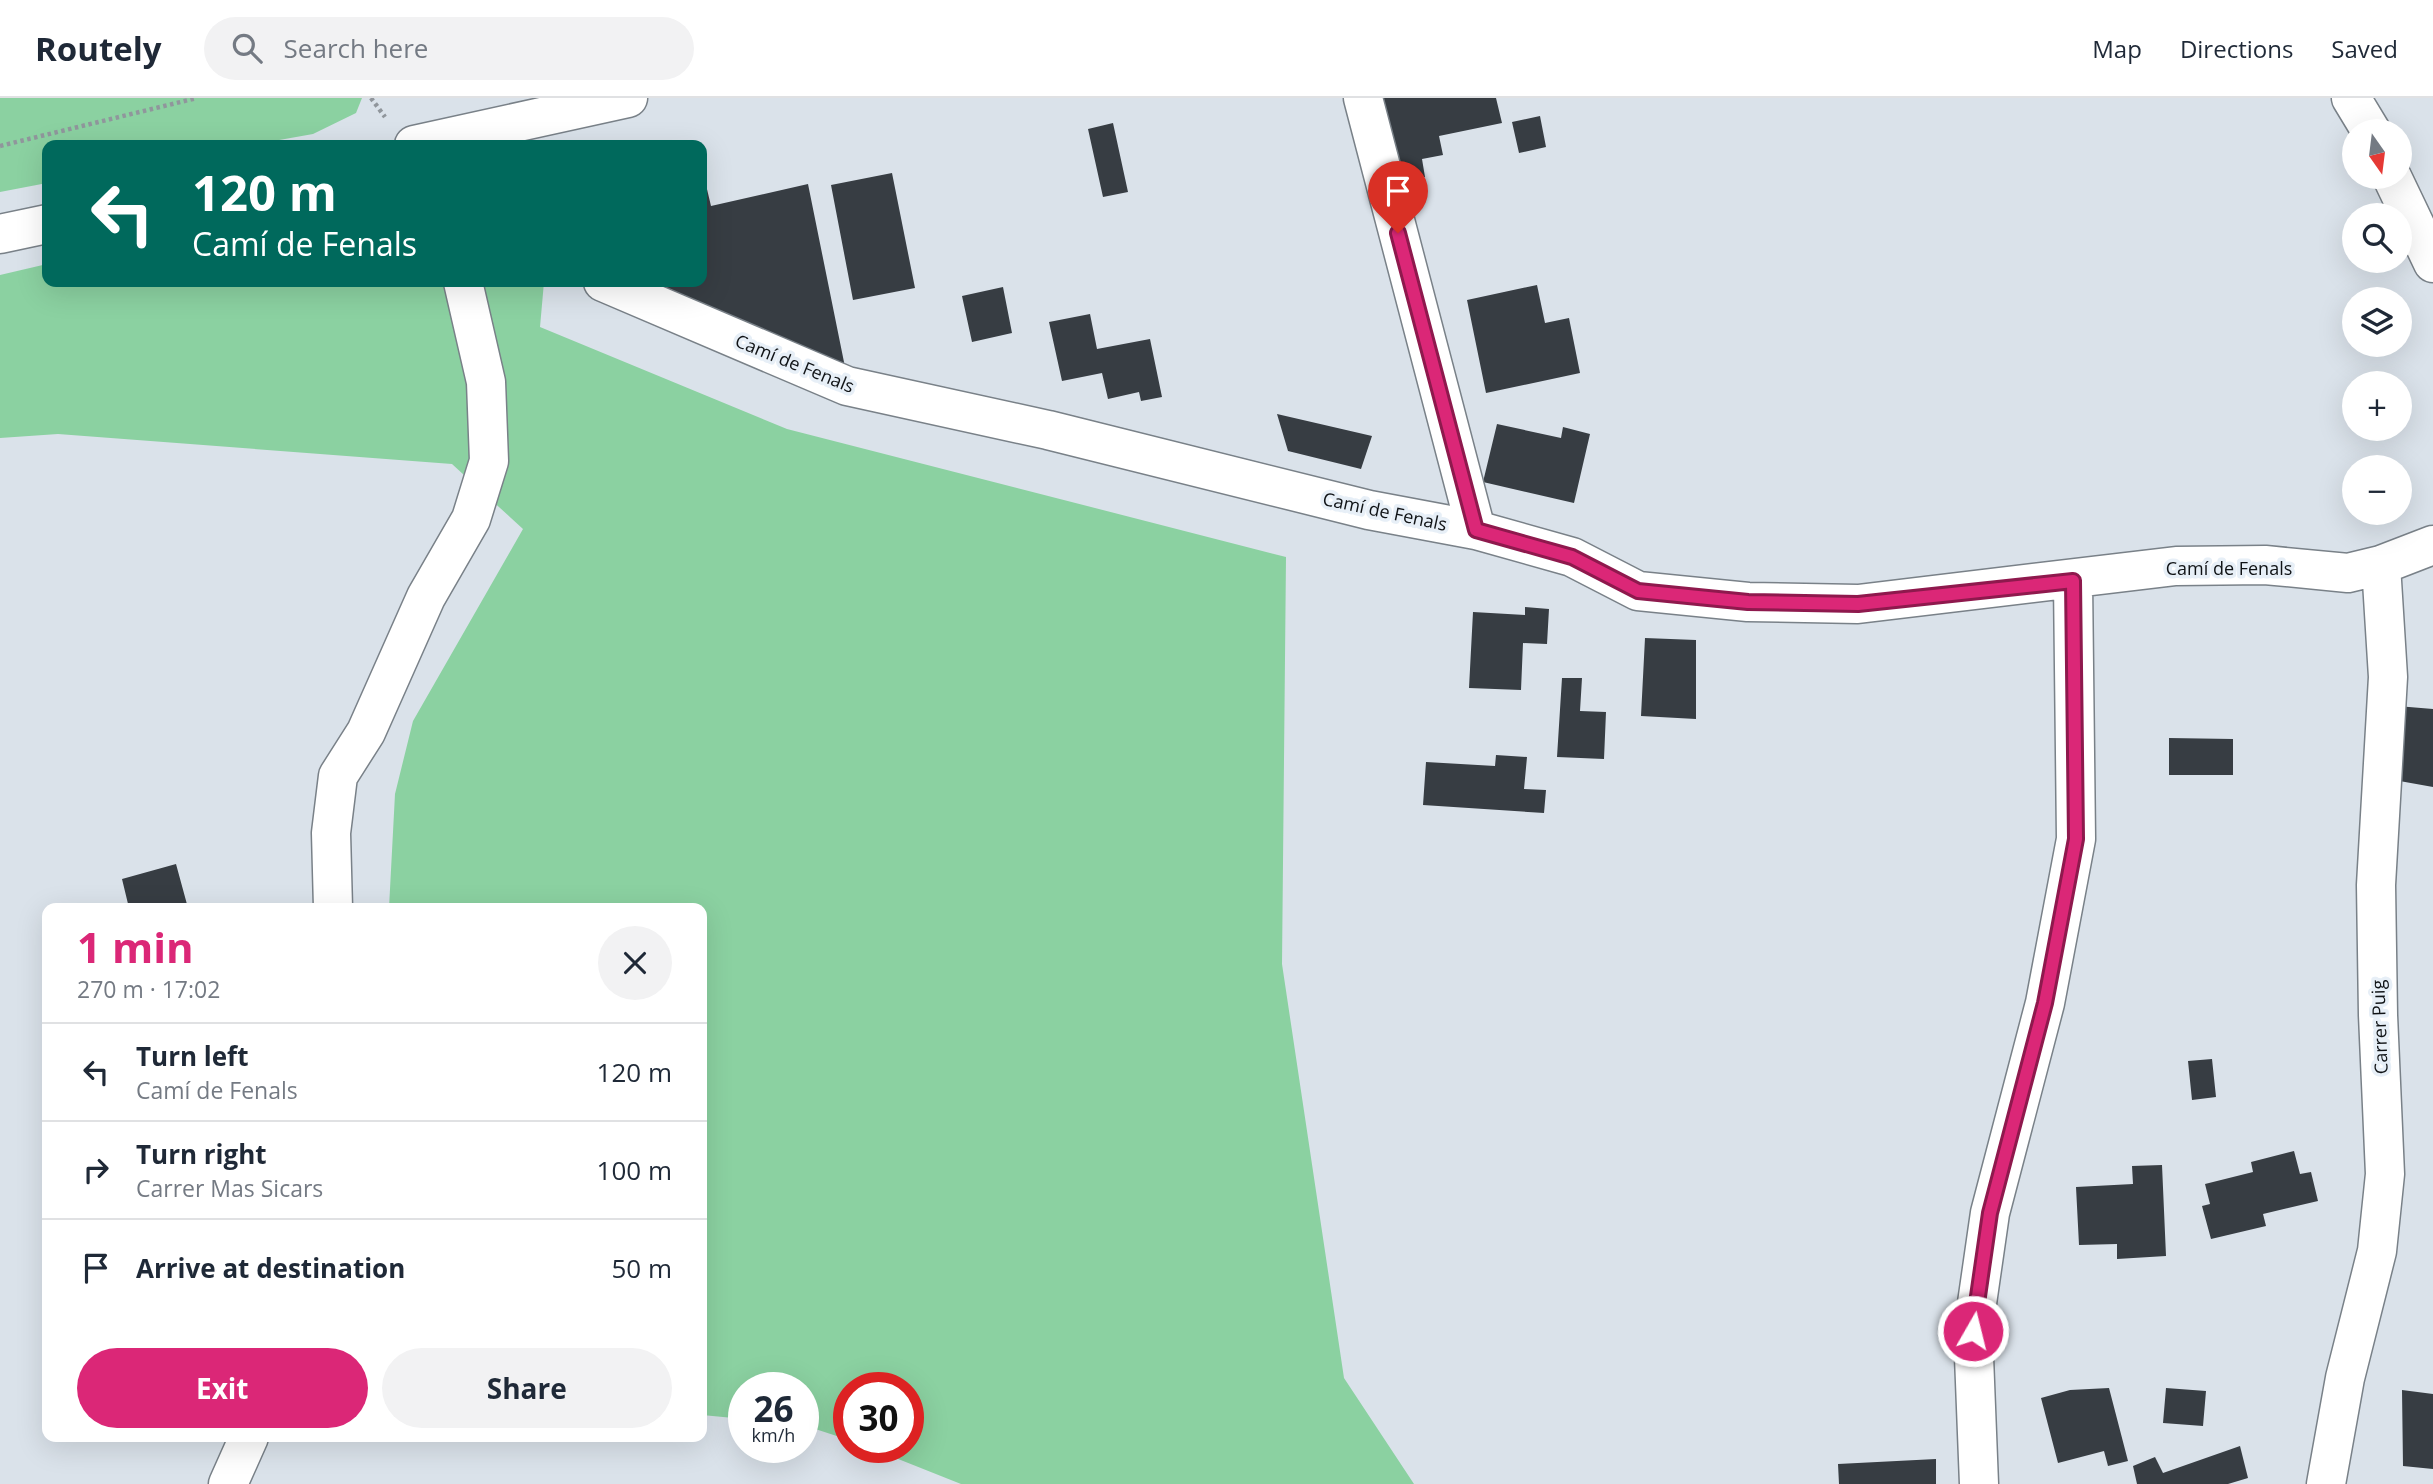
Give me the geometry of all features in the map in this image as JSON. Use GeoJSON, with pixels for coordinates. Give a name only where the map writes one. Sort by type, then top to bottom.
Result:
{"type":"FeatureCollection","features":[{"type":"Feature","properties":{"kind":"street"},"geometry":{"type":"LineString","coordinates":[[437,140],[628,98]]}},
{"type":"Feature","properties":{"kind":"street"},"geometry":{"type":"LineString","coordinates":[[1363,98],[1476,530]]}},
{"type":"Feature","properties":{"kind":"street"},"geometry":{"type":"LineString","coordinates":[[2351,98],[2364,119]]}},
{"type":"Feature","properties":{"kind":"street"},"geometry":{"type":"LineString","coordinates":[[2398,189],[2433,263]]}},
{"type":"Feature","properties":{"kind":"street"},"geometry":{"type":"LineString","coordinates":[[0,234],[42,225]]}},
{"type":"Feature","properties":{"kind":"street"},"geometry":{"type":"LineString","coordinates":[[333,903],[331,833],[338,776],[366,732],[426,597],[471,519],[489,461],[486,382],[464,287]]}},
{"type":"Feature","properties":{"kind":"street","name":"Camí de Fenals"},"geometry":{"type":"LineString","coordinates":[[615,287],[847,386],[1062,433],[1369,510],[1476,530],[1572,557],[1638,591],[1748,602],[1858,604],[2073,581],[2176,566],[2265,565],[2348,573],[2381,565],[2433,545]]}},
{"type":"Feature","properties":{"kind":"street","name":"Carrer Puig"},"geometry":{"type":"LineString","coordinates":[[2326,1484],[2345,1378],[2377,1251],[2385,1174],[2376,898],[2388,677],[2381,565]]}},
{"type":"Feature","properties":{"kind":"street"},"geometry":{"type":"LineString","coordinates":[[1979,1484],[1973,1331],[1990,1213],[2045,1003],[2076,839],[2073,581]]}},
{"type":"Feature","properties":{"kind":"street"},"geometry":{"type":"LineString","coordinates":[[228,1484],[247,1442]]}},
{"type":"Feature","properties":{"kind":"path"},"geometry":{"type":"LineString","coordinates":[[0,146],[197,98]]}},
{"type":"Feature","properties":{"kind":"green space"},"geometry":{"type":"Polygon","coordinates":[[[0,98],[362,98],[356,113],[313,134],[279,140],[42,140],[42,184],[0,192],[0,98]]]}},
{"type":"Feature","properties":{"kind":"green space"},"geometry":{"type":"Polygon","coordinates":[[[42,265],[42,287],[544,287],[540,327],[787,429],[1286,557],[1282,964],[1344,1378],[1414,1484],[961,1484],[908,1463],[924,1463],[924,1372],[833,1372],[833,1435],[819,1430],[819,1372],[728,1372],[728,1417],[707,1415],[707,903],[389,903],[395,794],[413,721],[523,529],[452,464],[58,434],[0,438],[0,275],[42,265]]]}},
{"type":"Feature","properties":{"kind":"building"},"geometry":{"type":"Polygon","coordinates":[[[1382,98],[1496,98],[1502,123],[1439,136],[1443,155],[1422,159],[1425,177],[1401,182],[1382,98]]]}},
{"type":"Feature","properties":{"kind":"building"},"geometry":{"type":"Polygon","coordinates":[[[1540,116],[1546,147],[1519,153],[1512,122],[1540,116]]]}},
{"type":"Feature","properties":{"kind":"building"},"geometry":{"type":"Polygon","coordinates":[[[1113,123],[1128,192],[1103,197],[1088,129],[1113,123]]]}},
{"type":"Feature","properties":{"kind":"building"},"geometry":{"type":"Polygon","coordinates":[[[892,173],[915,288],[853,300],[831,185],[892,173]]]}},
{"type":"Feature","properties":{"kind":"building"},"geometry":{"type":"Polygon","coordinates":[[[808,184],[845,367],[661,287],[707,287],[707,189],[711,206],[808,184]]]}},
{"type":"Feature","properties":{"kind":"building"},"geometry":{"type":"Polygon","coordinates":[[[1537,285],[1545,323],[1569,318],[1580,373],[1486,393],[1467,300],[1537,285]]]}},
{"type":"Feature","properties":{"kind":"building"},"geometry":{"type":"Polygon","coordinates":[[[1003,287],[1012,333],[972,342],[962,296],[1003,287]]]}},
{"type":"Feature","properties":{"kind":"building"},"geometry":{"type":"Polygon","coordinates":[[[1090,314],[1097,349],[1150,339],[1162,397],[1141,401],[1139,392],[1108,399],[1102,373],[1062,381],[1049,322],[1090,314]]]}},
{"type":"Feature","properties":{"kind":"building"},"geometry":{"type":"Polygon","coordinates":[[[1277,414],[1372,436],[1361,469],[1288,451],[1277,414]]]}},
{"type":"Feature","properties":{"kind":"building"},"geometry":{"type":"Polygon","coordinates":[[[1497,424],[1561,438],[1563,427],[1590,434],[1574,503],[1483,482],[1497,424]]]}},
{"type":"Feature","properties":{"kind":"building"},"geometry":{"type":"Polygon","coordinates":[[[1525,607],[1549,609],[1547,644],[1523,643],[1521,690],[1469,688],[1473,612],[1525,615],[1525,607]]]}},
{"type":"Feature","properties":{"kind":"building"},"geometry":{"type":"Polygon","coordinates":[[[1645,638],[1696,640],[1696,719],[1641,716],[1645,638]]]}},
{"type":"Feature","properties":{"kind":"building"},"geometry":{"type":"Polygon","coordinates":[[[1562,678],[1582,678],[1580,711],[1606,712],[1604,759],[1557,757],[1562,678]]]}},
{"type":"Feature","properties":{"kind":"building"},"geometry":{"type":"Polygon","coordinates":[[[2397,706],[2433,709],[2433,787],[2394,780],[2397,706]]]}},
{"type":"Feature","properties":{"kind":"building"},"geometry":{"type":"Polygon","coordinates":[[[2169,738],[2233,739],[2233,775],[2169,775],[2169,738]]]}},
{"type":"Feature","properties":{"kind":"building"},"geometry":{"type":"Polygon","coordinates":[[[1496,755],[1527,757],[1524,789],[1546,790],[1544,813],[1423,805],[1426,762],[1495,766],[1496,755]]]}},
{"type":"Feature","properties":{"kind":"building"},"geometry":{"type":"Polygon","coordinates":[[[176,864],[187,903],[128,903],[122,879],[176,864]]]}},
{"type":"Feature","properties":{"kind":"building"},"geometry":{"type":"Polygon","coordinates":[[[2212,1059],[2216,1097],[2192,1100],[2188,1061],[2212,1059]]]}},
{"type":"Feature","properties":{"kind":"building"},"geometry":{"type":"Polygon","coordinates":[[[2294,1151],[2300,1174],[2311,1172],[2318,1201],[2263,1214],[2266,1226],[2211,1239],[2202,1206],[2210,1204],[2205,1184],[2253,1172],[2251,1162],[2294,1151]]]}},
{"type":"Feature","properties":{"kind":"building"},"geometry":{"type":"Polygon","coordinates":[[[2162,1165],[2166,1256],[2117,1259],[2117,1244],[2079,1245],[2076,1187],[2133,1184],[2132,1166],[2162,1165]]]}},
{"type":"Feature","properties":{"kind":"building"},"geometry":{"type":"Polygon","coordinates":[[[2109,1388],[2128,1461],[2108,1466],[2104,1451],[2058,1463],[2041,1398],[2070,1390],[2109,1388]]]}},
{"type":"Feature","properties":{"kind":"building"},"geometry":{"type":"Polygon","coordinates":[[[2166,1388],[2206,1391],[2203,1426],[2163,1423],[2166,1388]]]}},
{"type":"Feature","properties":{"kind":"building"},"geometry":{"type":"Polygon","coordinates":[[[2402,1390],[2433,1394],[2433,1469],[2403,1466],[2402,1390]]]}},
{"type":"Feature","properties":{"kind":"building"},"geometry":{"type":"Polygon","coordinates":[[[2240,1446],[2248,1478],[2228,1484],[2137,1484],[2133,1466],[2155,1457],[2163,1473],[2240,1446]]]}},
{"type":"Feature","properties":{"kind":"building"},"geometry":{"type":"Polygon","coordinates":[[[1936,1459],[1936,1484],[1839,1484],[1838,1464],[1936,1459]]]}},
{"type":"Feature","properties":{"kind":"route"},"geometry":{"type":"LineString","coordinates":[[1398,233],[1476,530],[1572,557],[1638,591],[1748,602],[1858,604],[2073,581],[2076,839],[2045,1003],[1990,1213],[1973,1331]]}}]}
